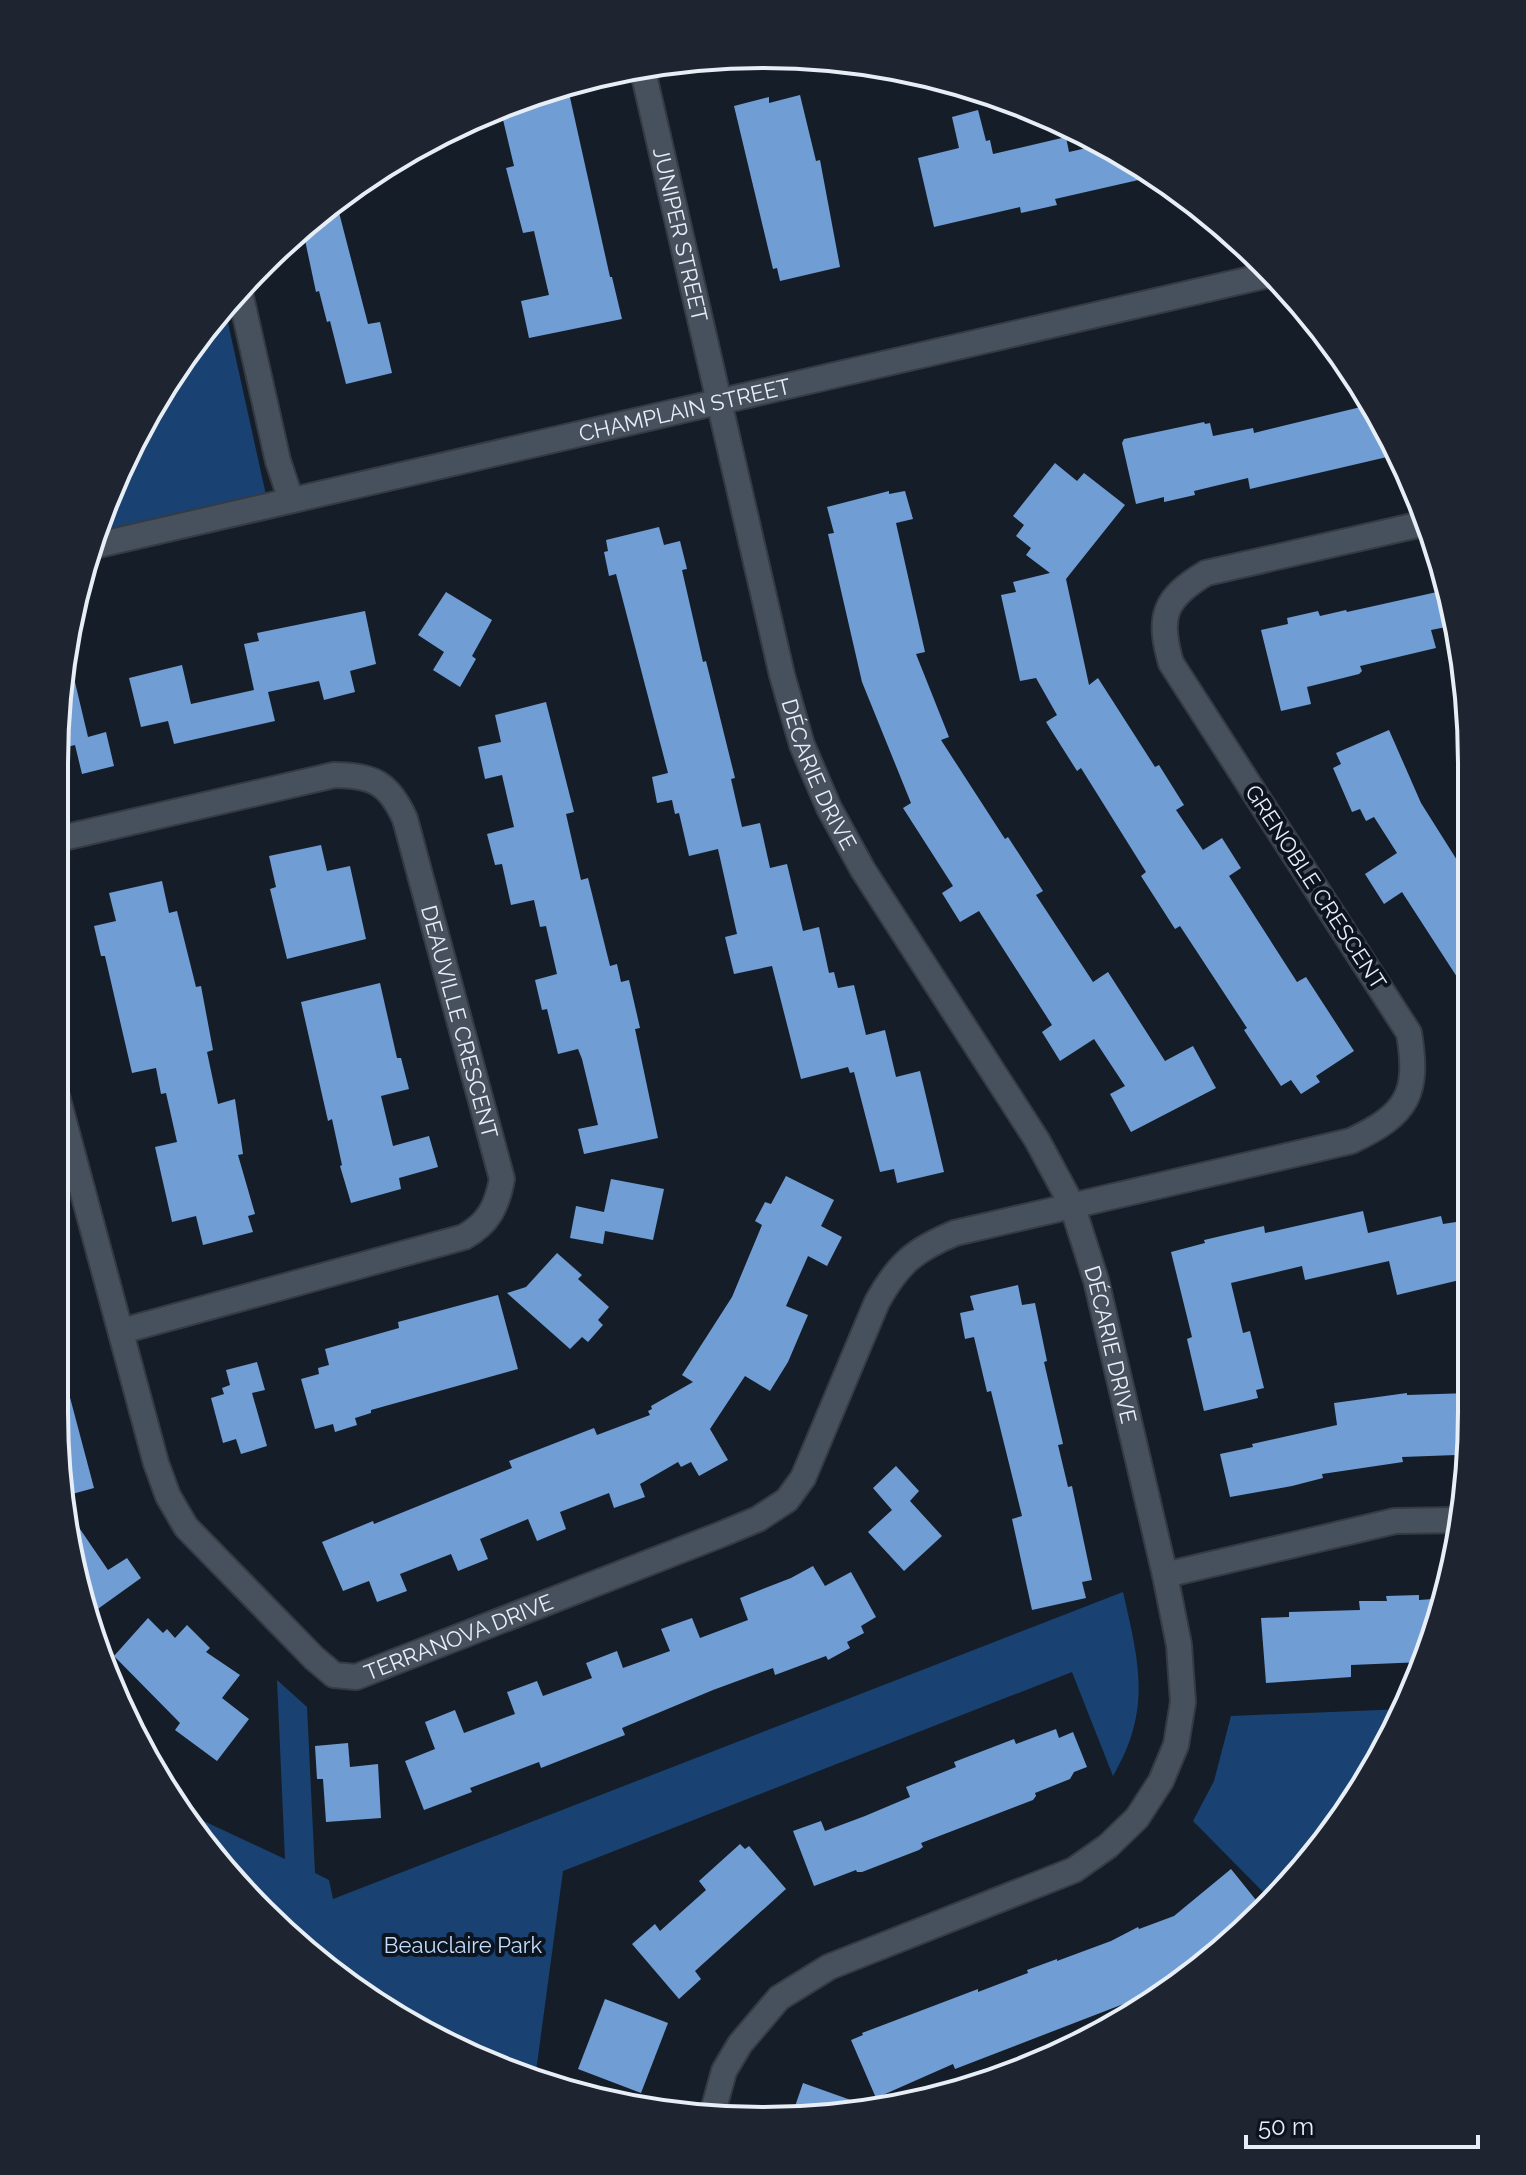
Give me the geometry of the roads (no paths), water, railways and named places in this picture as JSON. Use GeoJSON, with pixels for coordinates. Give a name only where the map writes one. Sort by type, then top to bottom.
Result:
{"type":"FeatureCollection","features":[{"type":"Feature","properties":{"kind":"street","name":"JUNIPER STREET"},"geometry":{"type":"LineString","coordinates":[[645,78],[721,402]]}},
{"type":"Feature","properties":{"kind":"street","name":"CHAMPLAIN STREET"},"geometry":{"type":"LineString","coordinates":[[104,544],[1259,277]]}},
{"type":"Feature","properties":{"kind":"street"},"geometry":{"type":"LineString","coordinates":[[242,303],[278,461],[291,500]]}},
{"type":"Feature","properties":{"kind":"street","name":"DÉCARIE DRIVE"},"geometry":{"type":"LineString","coordinates":[[715,2106],[724,2071],[740,2044],[779,1998],[829,1967],[1074,1870],[1108,1846],[1137,1818],[1161,1781],[1176,1745],[1181,1714],[1179,1645],[1165,1575],[1096,1280],[1072,1205],[1037,1140],[863,870],[829,808],[802,745],[782,675],[721,402]]}},
{"type":"Feature","properties":{"kind":"street","name":"GRENOBLE CRESCENT"},"geometry":{"type":"LineString","coordinates":[[1072,1205],[1351,1141],[1381,1127],[1404,1103],[1414,1068],[1409,1033],[1171,663],[1164,639],[1166,613],[1180,588],[1206,573],[1416,525]]}},
{"type":"Feature","properties":{"kind":"street","name":"DEAUVILLE CRESCENT"},"geometry":{"type":"LineString","coordinates":[[68,837],[334,775],[359,775],[382,784],[397,800],[405,819],[502,1179],[490,1217],[464,1237],[122,1331]]}},
{"type":"Feature","properties":{"kind":"street","name":"TERRANOVA DRIVE"},"geometry":{"type":"LineString","coordinates":[[68,1136],[156,1463],[168,1496],[186,1527],[314,1658],[334,1675],[356,1677],[722,1534],[758,1519],[787,1500],[803,1478],[877,1302],[890,1278],[909,1256],[955,1233],[1072,1205]]}},
{"type":"Feature","properties":{"kind":"street"},"geometry":{"type":"LineString","coordinates":[[1165,1575],[1395,1521],[1449,1520]]}},
{"type":"Feature","properties":{"kind":"park label","name":"Beauclaire Park"},"geometry":{"type":"Point","coordinates":[463,1945]}}]}
